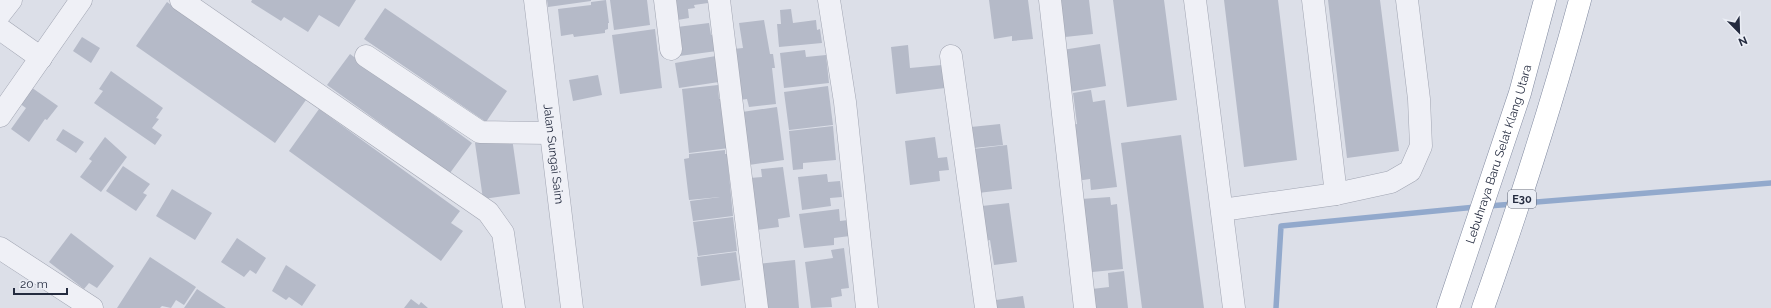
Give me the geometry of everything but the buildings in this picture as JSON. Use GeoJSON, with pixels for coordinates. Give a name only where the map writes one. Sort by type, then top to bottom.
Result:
{"type":"FeatureCollection","features":[{"type":"Feature","properties":{"kind":"highway","name":"Lebuhraya Baru Selat Klang Utara"},"geometry":{"type":"LineString","coordinates":[[1448,308],[1520,93],[1545,0]]}},
{"type":"Feature","properties":{"kind":"highway","name":"E30"},"geometry":{"type":"LineString","coordinates":[[1483,308],[1521,201],[1556,90],[1580,0]]}},
{"type":"Feature","properties":{"kind":"street"},"geometry":{"type":"LineString","coordinates":[[0,14],[11,0]]}},
{"type":"Feature","properties":{"kind":"street"},"geometry":{"type":"LineString","coordinates":[[0,116],[42,58],[81,0]]}},
{"type":"Feature","properties":{"kind":"street"},"geometry":{"type":"LineString","coordinates":[[181,0],[488,212],[504,233],[514,308]]}},
{"type":"Feature","properties":{"kind":"street","name":"Jalan Sungai Saim"},"geometry":{"type":"LineString","coordinates":[[535,0],[572,308]]}},
{"type":"Feature","properties":{"kind":"street"},"geometry":{"type":"LineString","coordinates":[[665,0],[671,48]]}},
{"type":"Feature","properties":{"kind":"street"},"geometry":{"type":"LineString","coordinates":[[719,0],[757,308]]}},
{"type":"Feature","properties":{"kind":"street"},"geometry":{"type":"LineString","coordinates":[[829,0],[845,102],[867,308]]}},
{"type":"Feature","properties":{"kind":"street"},"geometry":{"type":"LineString","coordinates":[[1050,0],[1085,308]]}},
{"type":"Feature","properties":{"kind":"street"},"geometry":{"type":"LineString","coordinates":[[1195,0],[1234,308]]}},
{"type":"Feature","properties":{"kind":"street"},"geometry":{"type":"LineString","coordinates":[[1313,0],[1336,194]]}},
{"type":"Feature","properties":{"kind":"street"},"geometry":{"type":"LineString","coordinates":[[1222,210],[1336,194],[1391,182],[1410,171],[1421,146],[1419,99],[1407,0]]}},
{"type":"Feature","properties":{"kind":"street"},"geometry":{"type":"LineString","coordinates":[[0,29],[42,58]]}},
{"type":"Feature","properties":{"kind":"street"},"geometry":{"type":"LineString","coordinates":[[366,56],[480,132],[551,134]]}},
{"type":"Feature","properties":{"kind":"street"},"geometry":{"type":"LineString","coordinates":[[951,56],[986,308]]}},
{"type":"Feature","properties":{"kind":"street"},"geometry":{"type":"LineString","coordinates":[[0,248],[92,308]]}},
{"type":"Feature","properties":{"kind":"waterway"},"geometry":{"type":"LineString","coordinates":[[1524,203],[1771,183]]}},
{"type":"Feature","properties":{"kind":"waterway"},"geometry":{"type":"LineString","coordinates":[[1488,206],[1514,204]]}},
{"type":"Feature","properties":{"kind":"waterway"},"geometry":{"type":"LineString","coordinates":[[1276,308],[1281,226],[1476,207]]}}]}
